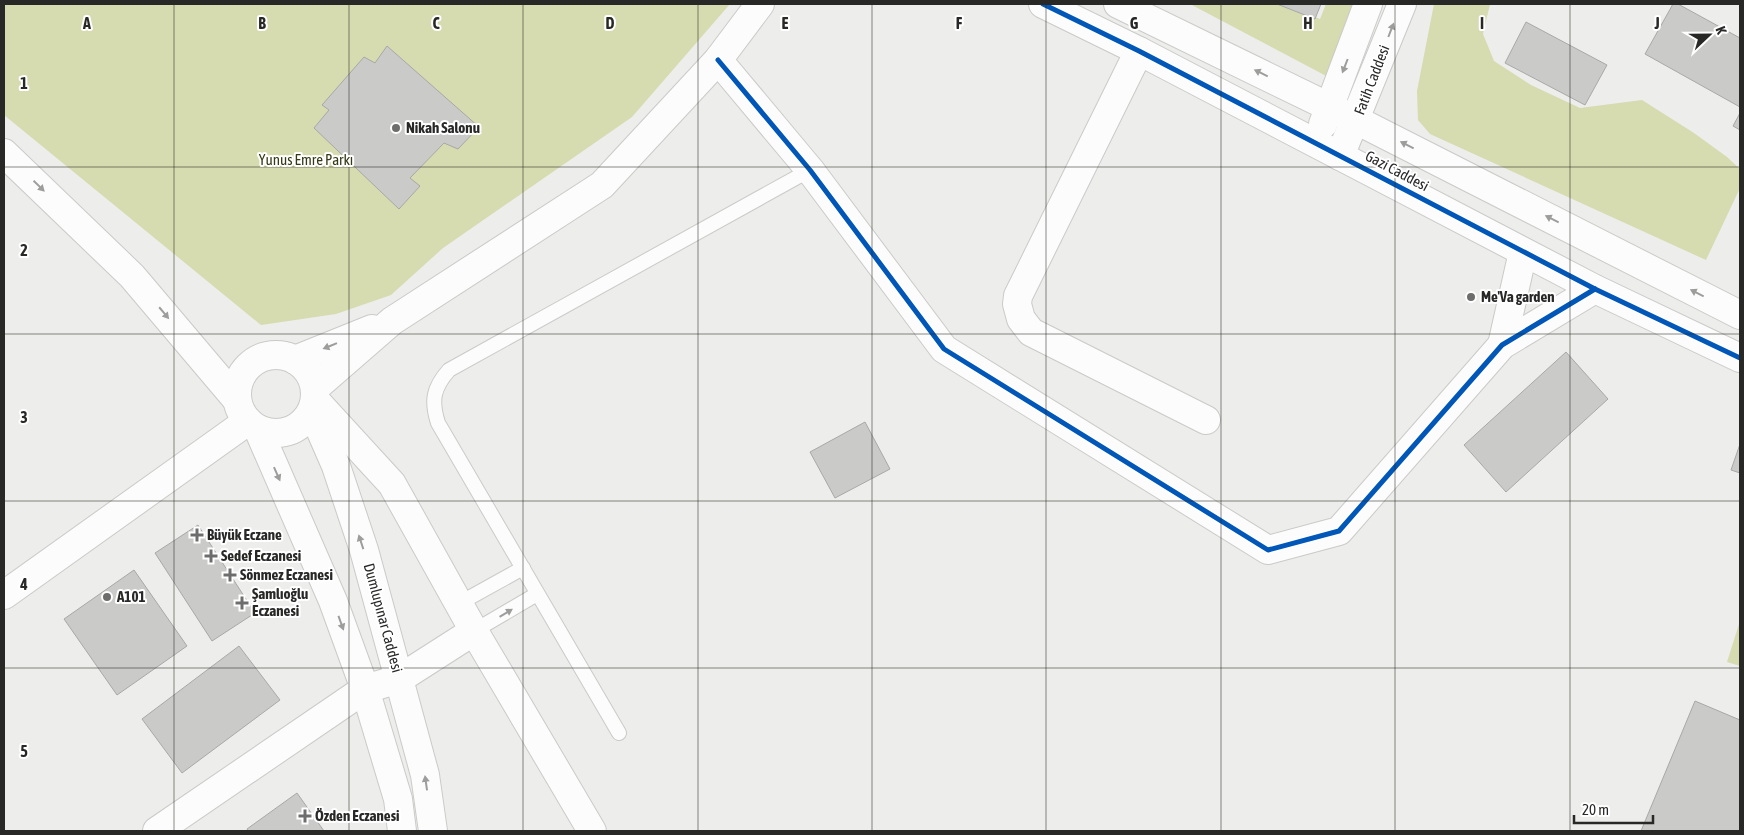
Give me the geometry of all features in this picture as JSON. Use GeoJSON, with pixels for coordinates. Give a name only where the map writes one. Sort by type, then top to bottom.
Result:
{"type":"FeatureCollection","features":[{"type":"Feature","properties":{"kind":"street","name":"Gazi Caddesi"},"geometry":{"type":"LineString","coordinates":[[1043,4],[1139,51],[1594,289],[1740,358]]}},
{"type":"Feature","properties":{"kind":"street","name":"Gazi Caddesi"},"geometry":{"type":"LineString","coordinates":[[1118,4],[1330,106],[1740,315]]}},
{"type":"Feature","properties":{"kind":"street","name":"Fatih Caddesi"},"geometry":{"type":"LineString","coordinates":[[1315,143],[1368,4]]}},
{"type":"Feature","properties":{"kind":"street","name":"Fatih Caddesi"},"geometry":{"type":"LineString","coordinates":[[1340,156],[1402,4]]}},
{"type":"Feature","properties":{"kind":"street"},"geometry":{"type":"LineString","coordinates":[[295,360],[392,321],[602,186],[718,60],[754,8]]}},
{"type":"Feature","properties":{"kind":"street"},"geometry":{"type":"LineString","coordinates":[[1139,51],[1038,253],[1018,296],[1018,311],[1025,326],[1031,332],[1206,420]]}},
{"type":"Feature","properties":{"kind":"street"},"geometry":{"type":"LineString","coordinates":[[718,60],[810,170],[944,349],[1268,550],[1339,531],[1502,345],[1594,289]]}},
{"type":"Feature","properties":{"kind":"street"},"geometry":{"type":"LineString","coordinates":[[4,153],[132,276],[247,417],[270,433],[282,433],[294,429],[304,422],[314,400],[392,321]]}},
{"type":"Feature","properties":{"kind":"street"},"geometry":{"type":"LineString","coordinates":[[1502,345],[1523,252]]}},
{"type":"Feature","properties":{"kind":"street"},"geometry":{"type":"LineString","coordinates":[[402,831],[398,799],[365,689],[333,600],[247,417],[237,387],[241,376],[249,366],[260,359],[272,355],[284,356],[295,360],[304,367],[311,377],[314,400],[392,484],[458,604],[592,831]]}},
{"type":"Feature","properties":{"kind":"street","name":"Dumlupınar Caddesi"},"geometry":{"type":"LineString","coordinates":[[314,400],[364,550],[425,775],[433,831]]}},
{"type":"Feature","properties":{"kind":"street"},"geometry":{"type":"LineString","coordinates":[[4,596],[247,417]]}},
{"type":"Feature","properties":{"kind":"street"},"geometry":{"type":"LineString","coordinates":[[157,831],[365,689],[399,678],[474,631]]}},
{"type":"Feature","properties":{"kind":"lane"},"geometry":{"type":"LineString","coordinates":[[619,733],[438,423],[434,402],[435,391],[440,380],[448,370],[810,170]]}},
{"type":"Feature","properties":{"kind":"lane"},"geometry":{"type":"LineString","coordinates":[[458,604],[522,568]]}},
{"type":"Feature","properties":{"kind":"lane"},"geometry":{"type":"LineString","coordinates":[[474,631],[537,594]]}},
{"type":"Feature","properties":{"kind":"green space","name":"Yunus Emre Parkı"},"geometry":{"type":"Polygon","coordinates":[[[4,4],[730,4],[632,117],[443,248],[391,295],[336,314],[261,325],[4,115],[4,4]]]}},
{"type":"Feature","properties":{"kind":"green space"},"geometry":{"type":"Polygon","coordinates":[[[1190,4],[1284,4],[1320,19],[1326,4],[1357,4],[1332,79],[1190,4]]]}},
{"type":"Feature","properties":{"kind":"green space"},"geometry":{"type":"Polygon","coordinates":[[[1434,4],[1490,4],[1483,34],[1494,61],[1531,85],[1580,108],[1642,100],[1694,133],[1740,169],[1740,188],[1706,260],[1430,134],[1418,120],[1417,91],[1434,4]]]}},
{"type":"Feature","properties":{"kind":"green space"},"geometry":{"type":"Polygon","coordinates":[[[1740,621],[1740,666],[1727,662],[1740,621]]]}},
{"type":"Feature","properties":{"kind":"building"},"geometry":{"type":"Polygon","coordinates":[[[1277,4],[1321,4],[1315,19],[1277,4]]]}},
{"type":"Feature","properties":{"kind":"building"},"geometry":{"type":"Polygon","coordinates":[[[1673,4],[1678,4],[1740,38],[1740,107],[1645,54],[1673,4]]]}},
{"type":"Feature","properties":{"kind":"building"},"geometry":{"type":"Polygon","coordinates":[[[1526,22],[1607,65],[1585,105],[1505,63],[1526,22]]]}},
{"type":"Feature","properties":{"kind":"building","name":"Nikah Salonu"},"geometry":{"type":"Polygon","coordinates":[[[387,46],[479,127],[458,149],[444,143],[410,178],[420,186],[399,209],[314,128],[329,110],[322,105],[364,57],[375,63],[387,46]]]}},
{"type":"Feature","properties":{"kind":"building"},"geometry":{"type":"Polygon","coordinates":[[[1740,113],[1740,130],[1733,126],[1740,113]]]}},
{"type":"Feature","properties":{"kind":"building"},"geometry":{"type":"Polygon","coordinates":[[[1566,352],[1608,399],[1506,492],[1464,445],[1566,352]]]}},
{"type":"Feature","properties":{"kind":"building"},"geometry":{"type":"Polygon","coordinates":[[[865,422],[890,469],[835,498],[810,452],[865,422]]]}},
{"type":"Feature","properties":{"kind":"building"},"geometry":{"type":"Polygon","coordinates":[[[1740,444],[1740,473],[1731,470],[1740,444]]]}},
{"type":"Feature","properties":{"kind":"building"},"geometry":{"type":"Polygon","coordinates":[[[198,525],[255,613],[212,641],[155,553],[198,525]]]}},
{"type":"Feature","properties":{"kind":"building"},"geometry":{"type":"Polygon","coordinates":[[[134,570],[187,646],[117,695],[64,619],[134,570]]]}},
{"type":"Feature","properties":{"kind":"building"},"geometry":{"type":"Polygon","coordinates":[[[239,646],[280,700],[182,773],[142,719],[239,646]]]}},
{"type":"Feature","properties":{"kind":"building"},"geometry":{"type":"Polygon","coordinates":[[[1695,701],[1740,720],[1740,831],[1641,831],[1695,701]]]}},
{"type":"Feature","properties":{"kind":"building"},"geometry":{"type":"Polygon","coordinates":[[[297,793],[324,831],[248,831],[247,829],[297,793]]]}},
{"type":"Feature","properties":{"kind":"cycle path"},"geometry":{"type":"LineString","coordinates":[[1043,4],[1139,51],[1595,289],[1740,358]]}},
{"type":"Feature","properties":{"kind":"cycle path"},"geometry":{"type":"LineString","coordinates":[[718,60],[810,170],[944,349],[1268,550],[1339,531],[1502,345],[1595,289]]}},
{"type":"Feature","properties":{"kind":"place","name":"Nikah Salonu"},"geometry":{"type":"Point","coordinates":[396,128]}},
{"type":"Feature","properties":{"kind":"place","name":"Me'Va garden"},"geometry":{"type":"Point","coordinates":[1471,297]}},
{"type":"Feature","properties":{"kind":"place","name":"Büyük Eczane"},"geometry":{"type":"Point","coordinates":[197,535]}},
{"type":"Feature","properties":{"kind":"place","name":"Sedef Eczanesi"},"geometry":{"type":"Point","coordinates":[211,556]}},
{"type":"Feature","properties":{"kind":"place","name":"Sönmez Eczanesi"},"geometry":{"type":"Point","coordinates":[230,575]}},
{"type":"Feature","properties":{"kind":"place","name":"A101"},"geometry":{"type":"Point","coordinates":[107,597]}},
{"type":"Feature","properties":{"kind":"place","name":"Şamlıoğlu Eczanesi"},"geometry":{"type":"Point","coordinates":[242,603]}},
{"type":"Feature","properties":{"kind":"place","name":"Özden Eczanesi"},"geometry":{"type":"Point","coordinates":[305,816]}}]}
